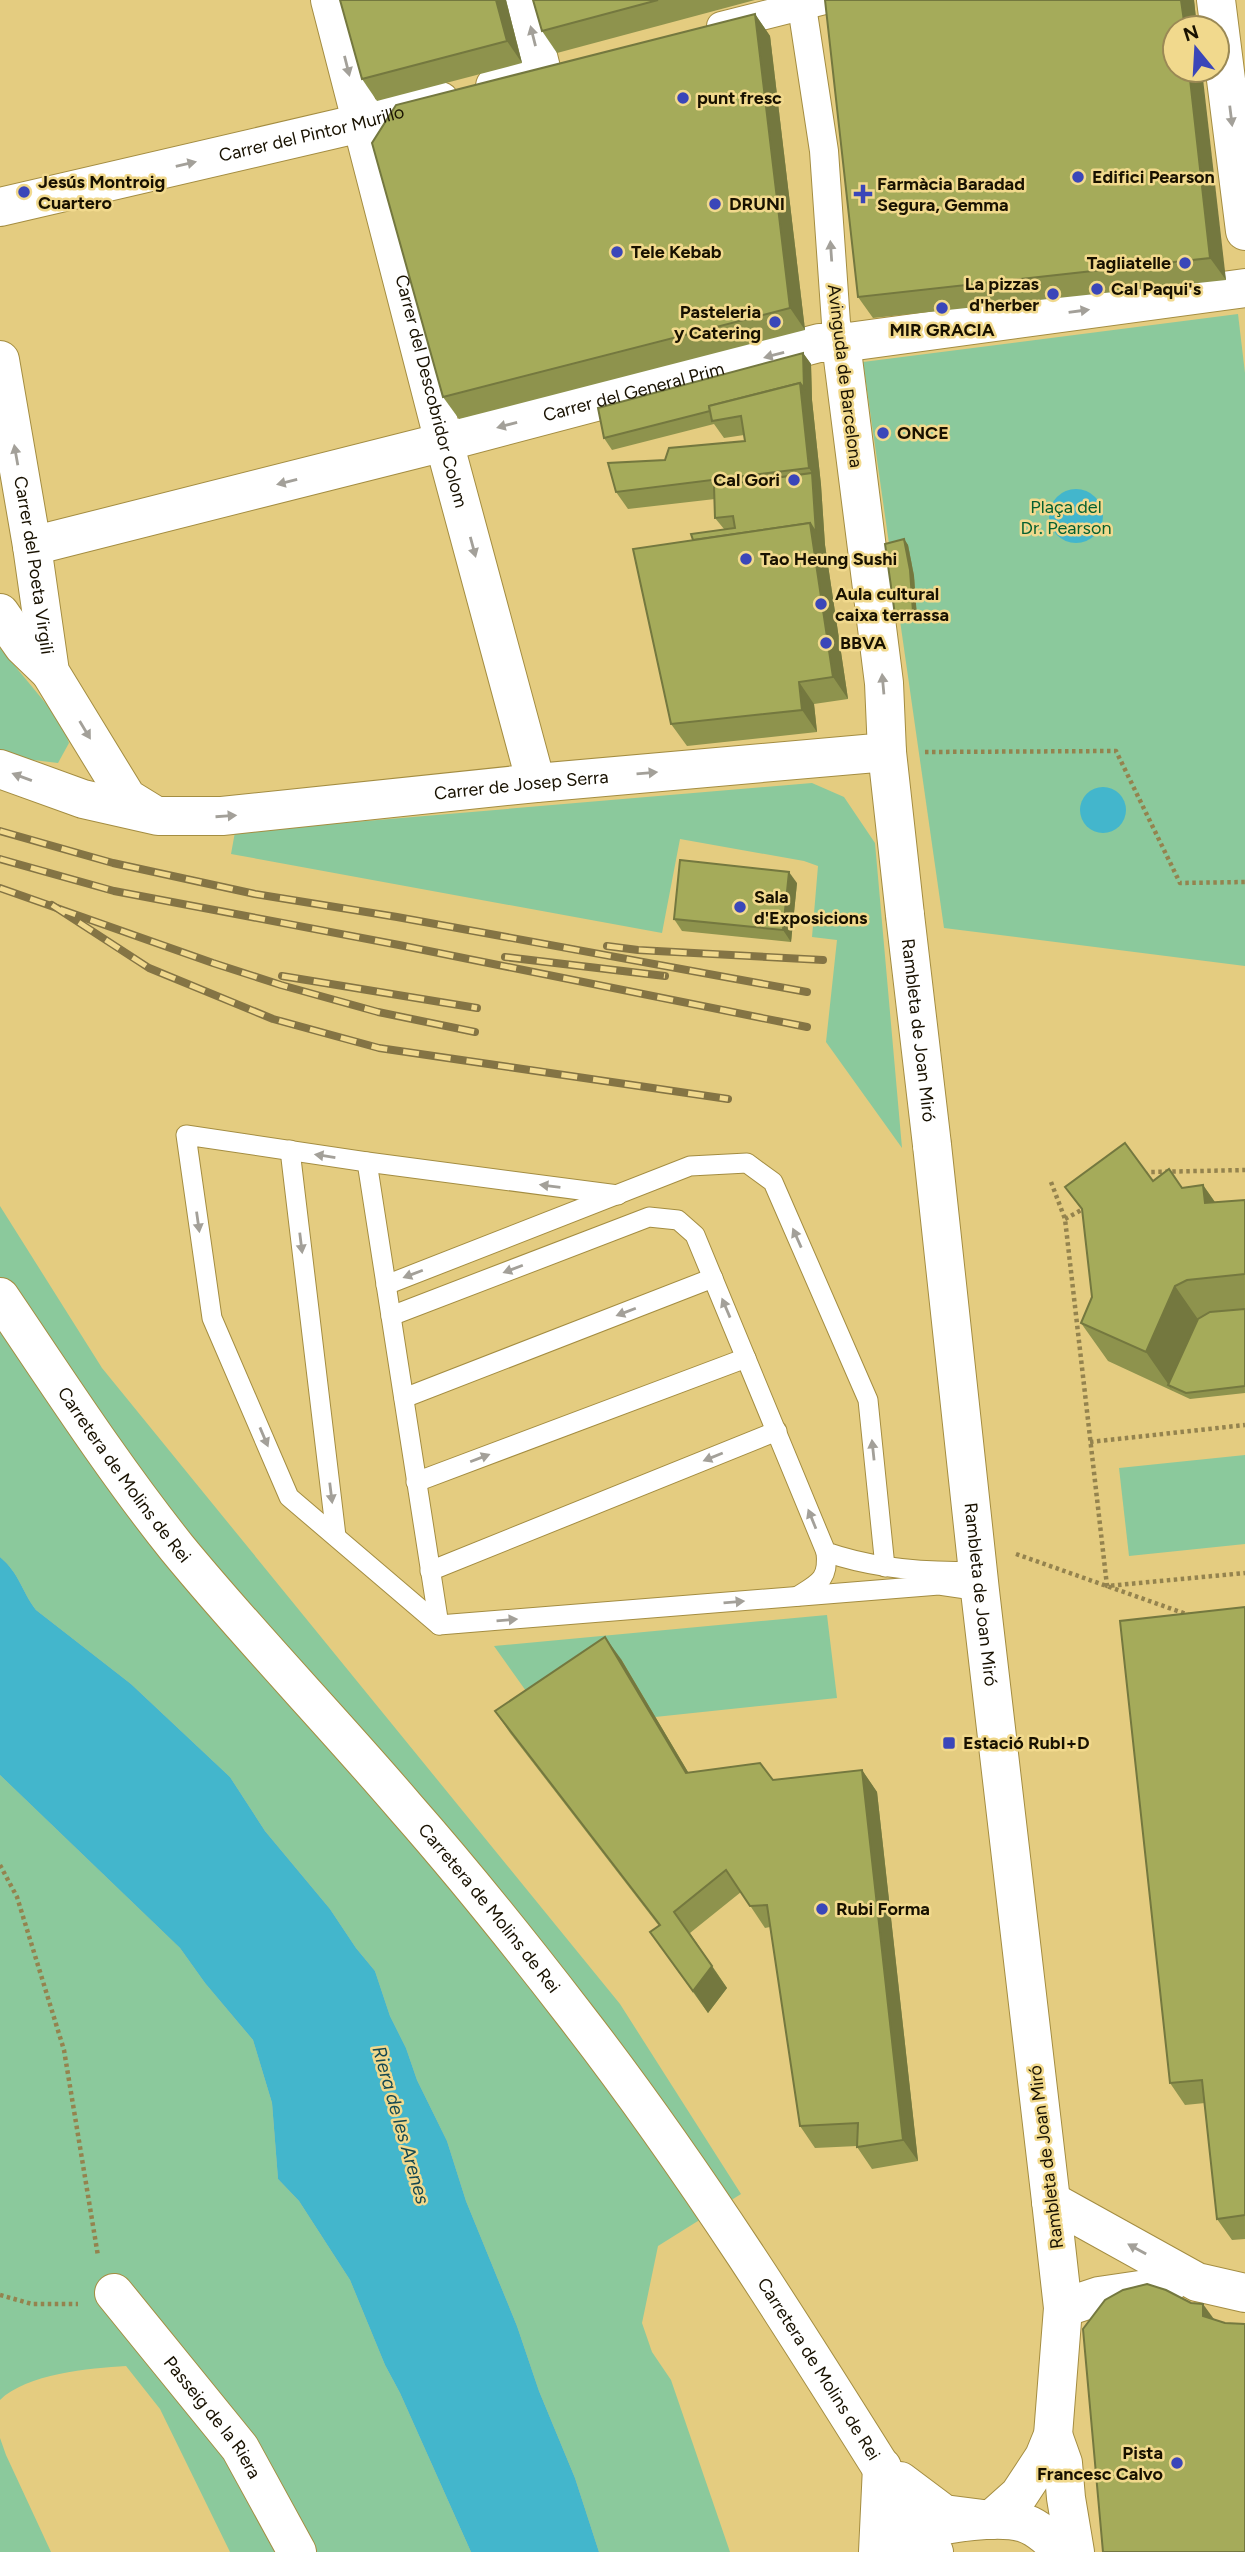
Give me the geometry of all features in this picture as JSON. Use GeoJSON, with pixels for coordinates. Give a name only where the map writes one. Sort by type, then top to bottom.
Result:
{"type":"FeatureCollection","features":[{"type":"Feature","properties":{"kind":"street","name":"Carrer del Descobridor Colom"},"geometry":{"type":"LineString","coordinates":[[330,0],[444,442],[536,783]]}},
{"type":"Feature","properties":{"kind":"street","name":"Carrer del Pintor Murillo"},"geometry":{"type":"LineString","coordinates":[[0,207],[362,123],[555,69],[524,0]]}},
{"type":"Feature","properties":{"kind":"street"},"geometry":{"type":"LineString","coordinates":[[1216,0],[1245,232]]}},
{"type":"Feature","properties":{"kind":"street"},"geometry":{"type":"LineString","coordinates":[[698,32],[810,2]]}},
{"type":"Feature","properties":{"kind":"street","name":"Avinguda de Barcelona"},"geometry":{"type":"LineString","coordinates":[[810,2],[836,323],[841,343],[884,683],[887,752]]}},
{"type":"Feature","properties":{"kind":"street","name":"Carrer del General Prim"},"geometry":{"type":"LineString","coordinates":[[32,546],[444,442],[819,343],[841,343],[1245,288]]}},
{"type":"Feature","properties":{"kind":"street","name":"Carrer del Poeta Virgili"},"geometry":{"type":"LineString","coordinates":[[0,360],[32,546],[50,672],[127,798],[158,816]]}},
{"type":"Feature","properties":{"kind":"street"},"geometry":{"type":"LineString","coordinates":[[0,613],[23,646],[50,672]]}},
{"type":"Feature","properties":{"kind":"street","name":"Carrer de Josep Serra"},"geometry":{"type":"LineString","coordinates":[[158,816],[222,816],[536,783],[887,752]]}},
{"type":"Feature","properties":{"kind":"street","name":"Rambleta de Joan Miró"},"geometry":{"type":"LineString","coordinates":[[887,752],[1063,2308],[1053,2435],[1044,2457],[1020,2495],[991,2520]]}},
{"type":"Feature","properties":{"kind":"street"},"geometry":{"type":"LineString","coordinates":[[0,769],[83,799],[158,816]]}},
{"type":"Feature","properties":{"kind":"street","name":"Carretera de Molins de Rei"},"geometry":{"type":"LineString","coordinates":[[0,1297],[59,1385],[174,1545],[406,1807],[578,2019],[730,2233],[882,2467],[917,2545]]}},
{"type":"Feature","properties":{"kind":"street"},"geometry":{"type":"LineString","coordinates":[[1051,2202],[1197,2282],[1245,2293]]}},
{"type":"Feature","properties":{"kind":"street"},"geometry":{"type":"LineString","coordinates":[[1063,2308],[1099,2296],[1197,2282]]}},
{"type":"Feature","properties":{"kind":"street","name":"Passeig de la Riera"},"geometry":{"type":"LineString","coordinates":[[114,2293],[240,2448],[297,2552]]}},
{"type":"Feature","properties":{"kind":"street","name":"Rambleta de Joan Miró"},"geometry":{"type":"LineString","coordinates":[[1053,2435],[1063,2463],[1075,2552]]}},
{"type":"Feature","properties":{"kind":"street"},"geometry":{"type":"LineString","coordinates":[[882,2467],[944,2514],[1023,2523],[1040,2531],[1063,2552]]}},
{"type":"Feature","properties":{"kind":"street"},"geometry":{"type":"LineString","coordinates":[[878,2552],[882,2467]]}},
{"type":"Feature","properties":{"kind":"street"},"geometry":{"type":"LineString","coordinates":[[917,2545],[948,2525],[991,2520]]}},
{"type":"Feature","properties":{"kind":"lane"},"geometry":{"type":"LineString","coordinates":[[618,1195],[187,1135],[212,1318],[289,1497],[439,1625],[939,1586],[978,1567]]}},
{"type":"Feature","properties":{"kind":"lane"},"geometry":{"type":"LineString","coordinates":[[289,1150],[336,1536]]}},
{"type":"Feature","properties":{"kind":"lane"},"geometry":{"type":"LineString","coordinates":[[367,1162],[439,1625]]}},
{"type":"Feature","properties":{"kind":"lane"},"geometry":{"type":"LineString","coordinates":[[386,1285],[690,1166],[747,1163],[773,1182],[868,1400],[884,1567]]}},
{"type":"Feature","properties":{"kind":"lane"},"geometry":{"type":"LineString","coordinates":[[391,1316],[649,1217],[678,1220],[695,1235],[826,1552],[828,1568],[820,1583],[797,1597]]}},
{"type":"Feature","properties":{"kind":"lane"},"geometry":{"type":"LineString","coordinates":[[404,1398],[713,1278]]}},
{"type":"Feature","properties":{"kind":"lane"},"geometry":{"type":"LineString","coordinates":[[416,1482],[746,1358]]}},
{"type":"Feature","properties":{"kind":"lane"},"geometry":{"type":"LineString","coordinates":[[430,1571],[777,1431]]}},
{"type":"Feature","properties":{"kind":"lane"},"geometry":{"type":"LineString","coordinates":[[826,1552],[884,1567],[937,1572],[978,1567]]}},
{"type":"Feature","properties":{"kind":"path"},"geometry":{"type":"LineString","coordinates":[[887,752],[1115,751],[1180,883],[1245,882]]}},
{"type":"Feature","properties":{"kind":"path"},"geometry":{"type":"LineString","coordinates":[[1138,1179],[1151,1172],[1245,1170]]}},
{"type":"Feature","properties":{"kind":"path"},"geometry":{"type":"LineString","coordinates":[[1051,1182],[1065,1219],[1107,1586]]}},
{"type":"Feature","properties":{"kind":"path"},"geometry":{"type":"LineString","coordinates":[[1065,1219],[1089,1206]]}},
{"type":"Feature","properties":{"kind":"path"},"geometry":{"type":"LineString","coordinates":[[1090,1442],[1245,1424]]}},
{"type":"Feature","properties":{"kind":"path"},"geometry":{"type":"LineString","coordinates":[[978,1567],[1107,1586],[1191,1616]]}},
{"type":"Feature","properties":{"kind":"path"},"geometry":{"type":"LineString","coordinates":[[1107,1586],[1245,1573]]}},
{"type":"Feature","properties":{"kind":"path"},"geometry":{"type":"LineString","coordinates":[[0,1866],[17,1897],[64,2050],[99,2265],[114,2293],[91,2304],[32,2304],[0,2295]]}},
{"type":"Feature","properties":{"kind":"green space","name":"Plaça del Dr. Pearson"},"geometry":{"type":"Polygon","coordinates":[[[1238,314],[1245,373],[1245,966],[944,928],[863,362],[1238,314]]]}},
{"type":"Feature","properties":{"kind":"green space"},"geometry":{"type":"Polygon","coordinates":[[[0,648],[62,723],[69,743],[58,763],[25,759],[0,750],[0,648]]]}},
{"type":"Feature","properties":{"kind":"green space"},"geometry":{"type":"Polygon","coordinates":[[[812,783],[844,797],[875,843],[902,1148],[826,1042],[837,940],[812,937],[818,866],[804,861],[680,839],[662,933],[231,854],[235,832],[812,783]]]}},
{"type":"Feature","properties":{"kind":"green space"},"geometry":{"type":"Polygon","coordinates":[[[0,1206],[102,1368],[620,2004],[741,2194],[658,2246],[642,2323],[652,2352],[671,2380],[730,2552],[599,2552],[575,2478],[466,2201],[447,2141],[417,2080],[406,2048],[390,2016],[375,1971],[330,1909],[265,1831],[230,1777],[131,1684],[36,1610],[12,1570],[0,1557],[0,1206]]]}},
{"type":"Feature","properties":{"kind":"green space"},"geometry":{"type":"Polygon","coordinates":[[[1245,1455],[1245,1544],[1129,1556],[1119,1468],[1245,1455]]]}},
{"type":"Feature","properties":{"kind":"green space"},"geometry":{"type":"Polygon","coordinates":[[[827,1615],[837,1698],[655,1717],[621,1659],[541,1712],[494,1646],[827,1615]]]}},
{"type":"Feature","properties":{"kind":"green space"},"geometry":{"type":"Polygon","coordinates":[[[0,1775],[180,1948],[205,1983],[253,2040],[272,2103],[278,2179],[299,2201],[350,2280],[385,2365],[471,2552],[230,2552],[160,2409],[126,2366],[95,2368],[42,2378],[11,2391],[0,2400],[0,1775]]]}},
{"type":"Feature","properties":{"kind":"green space"},"geometry":{"type":"Polygon","coordinates":[[[0,2438],[6,2455],[51,2552],[0,2552],[0,2438]]]}},
{"type":"Feature","properties":{"kind":"water"},"geometry":{"type":"Polygon","coordinates":[[[1076,489],[1095,497],[1103,516],[1095,535],[1076,543],[1057,535],[1049,516],[1057,497],[1076,489]]]}},
{"type":"Feature","properties":{"kind":"water"},"geometry":{"type":"Polygon","coordinates":[[[1103,787],[1119,794],[1126,810],[1119,826],[1103,833],[1087,826],[1080,810],[1087,794],[1103,787]]]}},
{"type":"Feature","properties":{"kind":"water","name":"Riera de les Arenes"},"geometry":{"type":"Polygon","coordinates":[[[0,1557],[12,1570],[36,1610],[131,1684],[230,1777],[265,1831],[330,1909],[375,1971],[390,2016],[406,2048],[417,2080],[447,2141],[466,2201],[575,2478],[599,2552],[471,2552],[385,2365],[350,2280],[299,2201],[278,2179],[272,2103],[253,2040],[205,1983],[180,1948],[0,1775],[0,1557]]]}},
{"type":"Feature","properties":{"kind":"building"},"geometry":{"type":"Polygon","coordinates":[[[340,0],[496,0],[507,41],[362,79],[340,0]]]}},
{"type":"Feature","properties":{"kind":"building"},"geometry":{"type":"Polygon","coordinates":[[[533,0],[658,0],[542,31],[533,0]]]}},
{"type":"Feature","properties":{"kind":"building"},"geometry":{"type":"Polygon","coordinates":[[[825,0],[1181,0],[1183,14],[1161,14],[1161,84],[1191,84],[1210,258],[858,297],[825,0]]]}},
{"type":"Feature","properties":{"kind":"building"},"geometry":{"type":"Polygon","coordinates":[[[755,14],[790,308],[443,397],[372,143],[396,105],[755,14]]]}},
{"type":"Feature","properties":{"kind":"building"},"geometry":{"type":"Polygon","coordinates":[[[803,353],[804,388],[800,383],[709,406],[710,411],[604,438],[598,408],[803,353]]]}},
{"type":"Feature","properties":{"kind":"building"},"geometry":{"type":"Polygon","coordinates":[[[800,383],[809,468],[616,492],[608,463],[665,460],[669,448],[745,441],[741,416],[712,421],[709,406],[800,383]]]}},
{"type":"Feature","properties":{"kind":"building"},"geometry":{"type":"Polygon","coordinates":[[[812,473],[816,533],[810,523],[693,540],[691,534],[735,528],[733,516],[715,518],[714,486],[812,473]]]}},
{"type":"Feature","properties":{"kind":"building"},"geometry":{"type":"Polygon","coordinates":[[[810,523],[833,677],[799,682],[802,710],[671,724],[633,549],[810,523]]]}},
{"type":"Feature","properties":{"kind":"building"},"geometry":{"type":"Polygon","coordinates":[[[904,539],[910,570],[913,612],[895,615],[885,544],[904,539]]]}},
{"type":"Feature","properties":{"kind":"building","name":"Sala d'Exposicions"},"geometry":{"type":"Polygon","coordinates":[[[680,860],[789,872],[783,930],[674,919],[680,860]]]}},
{"type":"Feature","properties":{"kind":"building"},"geometry":{"type":"Polygon","coordinates":[[[1125,1143],[1153,1181],[1169,1169],[1182,1188],[1203,1185],[1205,1203],[1245,1200],[1245,1274],[1187,1280],[1175,1286],[1146,1352],[1081,1323],[1092,1297],[1082,1209],[1065,1187],[1125,1143]]]}},
{"type":"Feature","properties":{"kind":"building"},"geometry":{"type":"Polygon","coordinates":[[[1245,1309],[1245,1386],[1186,1393],[1168,1385],[1198,1319],[1210,1312],[1245,1309]]]}},
{"type":"Feature","properties":{"kind":"building"},"geometry":{"type":"Polygon","coordinates":[[[1245,1607],[1245,2215],[1217,2219],[1202,2080],[1170,2083],[1120,1621],[1245,1607]]]}},
{"type":"Feature","properties":{"kind":"building","name":"Rubi Forma"},"geometry":{"type":"Polygon","coordinates":[[[605,1637],[686,1773],[760,1763],[773,1780],[862,1770],[903,2140],[857,2147],[858,2123],[800,2126],[767,1905],[750,1906],[726,1870],[674,1912],[712,1966],[693,1991],[650,1932],[660,1925],[495,1711],[605,1637]]]}},
{"type":"Feature","properties":{"kind":"building","name":"Pista Francesc Calvo"},"geometry":{"type":"Polygon","coordinates":[[[1147,2284],[1191,2303],[1203,2304],[1203,2316],[1225,2323],[1245,2324],[1245,2552],[1103,2552],[1083,2329],[1105,2300],[1123,2290],[1147,2284]]]}},
{"type":"Feature","properties":{"kind":"railway"},"geometry":{"type":"LineString","coordinates":[[0,831],[113,863],[255,894],[397,917],[807,992]]}},
{"type":"Feature","properties":{"kind":"railway"},"geometry":{"type":"LineString","coordinates":[[0,859],[114,891],[807,1027]]}},
{"type":"Feature","properties":{"kind":"railway"},"geometry":{"type":"LineString","coordinates":[[0,888],[281,985],[378,1012],[475,1032]]}},
{"type":"Feature","properties":{"kind":"railway"},"geometry":{"type":"LineString","coordinates":[[52,905],[149,968],[273,1019],[379,1048],[728,1099]]}},
{"type":"Feature","properties":{"kind":"railway"},"geometry":{"type":"LineString","coordinates":[[607,946],[823,960]]}},
{"type":"Feature","properties":{"kind":"railway"},"geometry":{"type":"LineString","coordinates":[[505,957],[665,976]]}},
{"type":"Feature","properties":{"kind":"railway"},"geometry":{"type":"LineString","coordinates":[[282,976],[477,1008]]}},
{"type":"Feature","properties":{"kind":"place","name":"punt fresc"},"geometry":{"type":"Point","coordinates":[683,98]}},
{"type":"Feature","properties":{"kind":"place","name":"Edifici Pearson"},"geometry":{"type":"Point","coordinates":[1078,177]}},
{"type":"Feature","properties":{"kind":"place","name":"Jesús Montroig Cuartero"},"geometry":{"type":"Point","coordinates":[24,192]}},
{"type":"Feature","properties":{"kind":"place","name":"Farmàcia Baradad Segura, Gemma"},"geometry":{"type":"Point","coordinates":[863,194]}},
{"type":"Feature","properties":{"kind":"place","name":"DRUNI"},"geometry":{"type":"Point","coordinates":[715,204]}},
{"type":"Feature","properties":{"kind":"place","name":"Tele Kebab"},"geometry":{"type":"Point","coordinates":[617,252]}},
{"type":"Feature","properties":{"kind":"place","name":"Tagliatelle"},"geometry":{"type":"Point","coordinates":[1185,263]}},
{"type":"Feature","properties":{"kind":"place","name":"Cal Paqui's"},"geometry":{"type":"Point","coordinates":[1097,289]}},
{"type":"Feature","properties":{"kind":"place","name":"La pizzas d'herber"},"geometry":{"type":"Point","coordinates":[1053,294]}},
{"type":"Feature","properties":{"kind":"place","name":"MIR GRACIA"},"geometry":{"type":"Point","coordinates":[942,308]}},
{"type":"Feature","properties":{"kind":"place","name":"Pasteleria y Catering"},"geometry":{"type":"Point","coordinates":[775,322]}},
{"type":"Feature","properties":{"kind":"place","name":"ONCE"},"geometry":{"type":"Point","coordinates":[883,433]}},
{"type":"Feature","properties":{"kind":"place","name":"Cal Gori"},"geometry":{"type":"Point","coordinates":[794,480]}},
{"type":"Feature","properties":{"kind":"place","name":"Tao Heung Sushi"},"geometry":{"type":"Point","coordinates":[746,559]}},
{"type":"Feature","properties":{"kind":"place","name":"Aula cultural caixa terrassa"},"geometry":{"type":"Point","coordinates":[821,604]}},
{"type":"Feature","properties":{"kind":"place","name":"BBVA"},"geometry":{"type":"Point","coordinates":[826,643]}},
{"type":"Feature","properties":{"kind":"place","name":"Sala d'Exposicions"},"geometry":{"type":"Point","coordinates":[740,907]}},
{"type":"Feature","properties":{"kind":"place","name":"Estació RubI+D"},"geometry":{"type":"Point","coordinates":[949,1743]}},
{"type":"Feature","properties":{"kind":"place","name":"Rubi Forma"},"geometry":{"type":"Point","coordinates":[822,1909]}},
{"type":"Feature","properties":{"kind":"place","name":"Pista Francesc Calvo"},"geometry":{"type":"Point","coordinates":[1177,2463]}}]}
